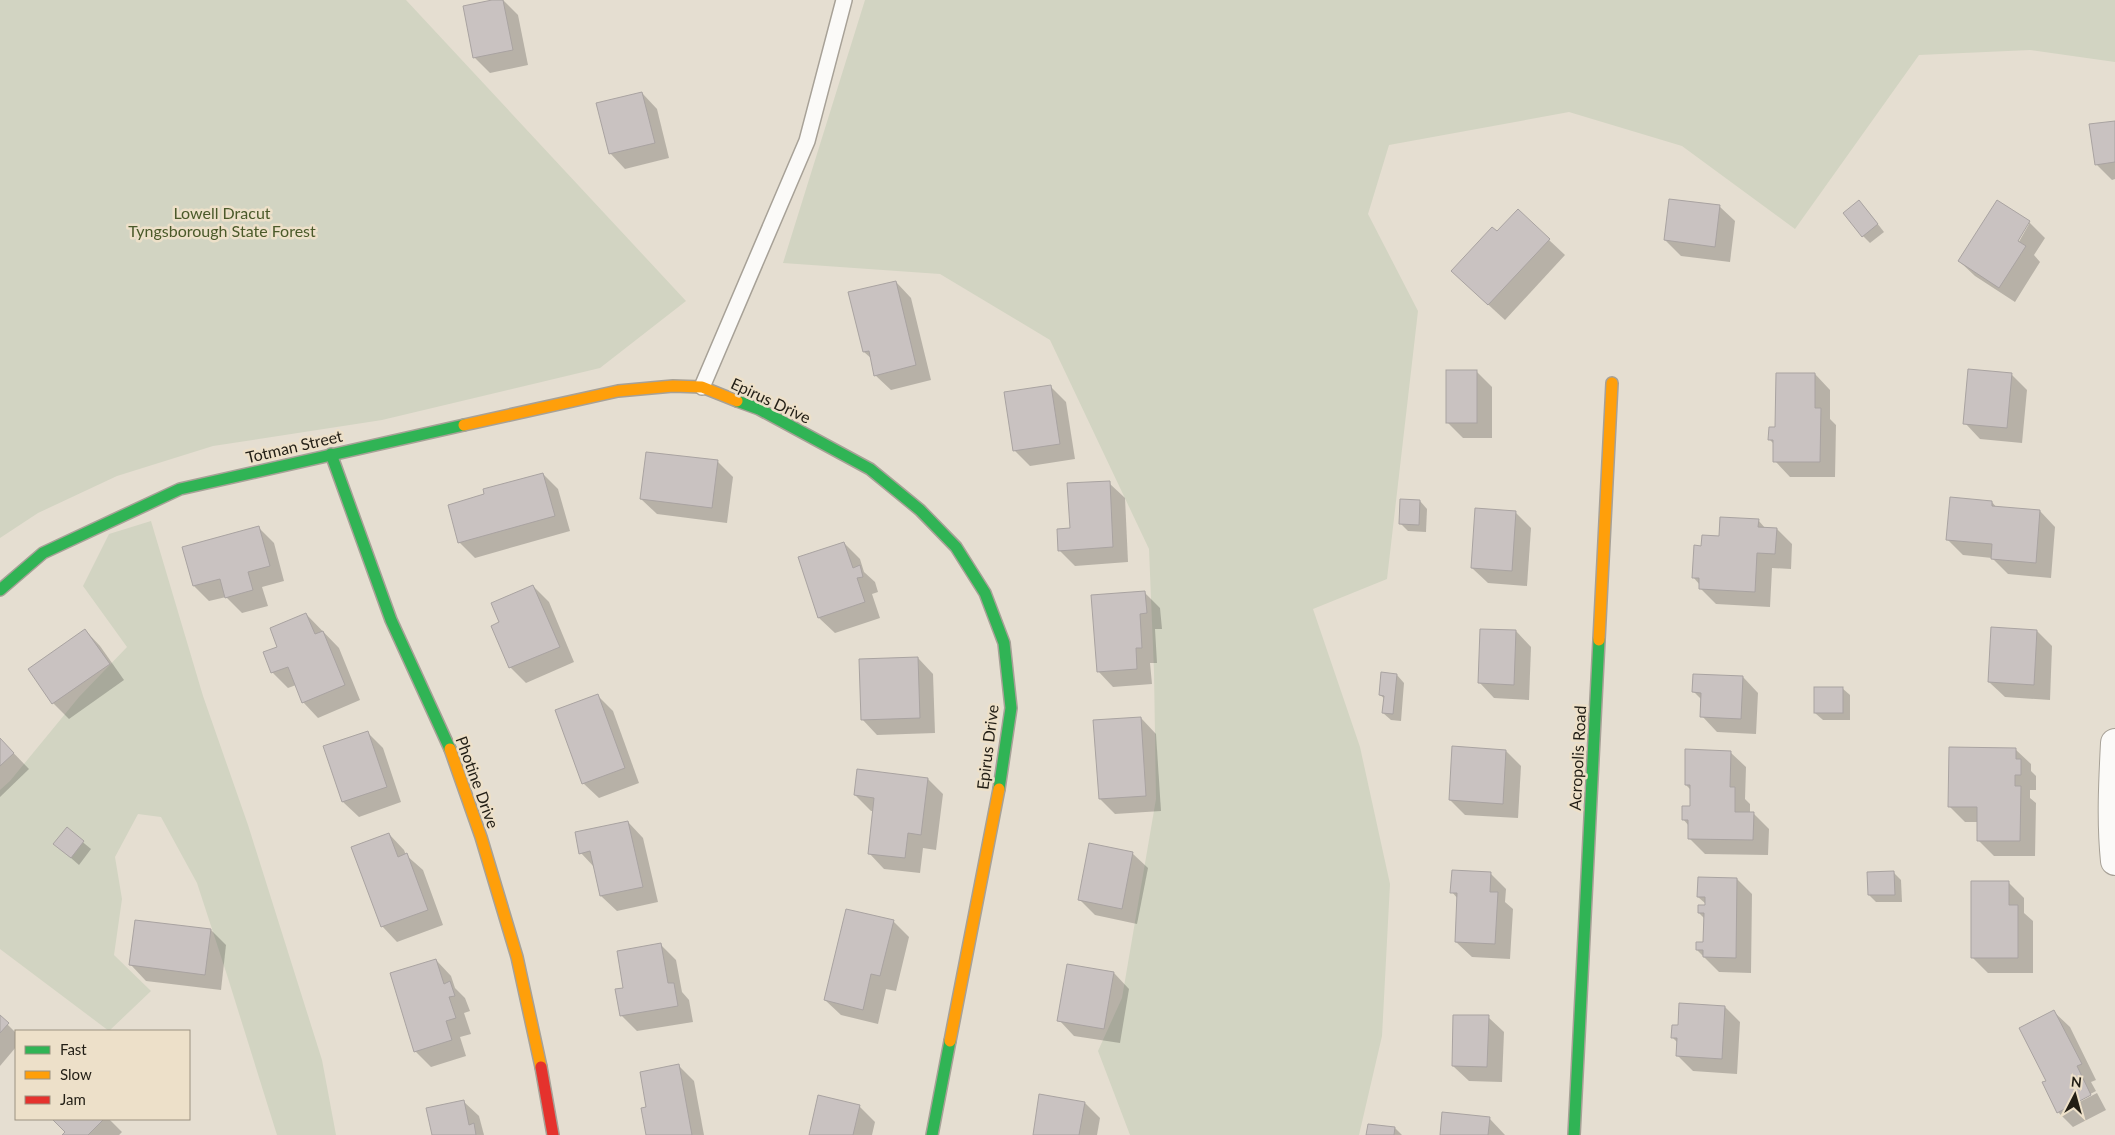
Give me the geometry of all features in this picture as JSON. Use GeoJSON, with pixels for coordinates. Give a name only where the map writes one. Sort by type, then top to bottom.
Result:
{"type":"FeatureCollection","features":[{"type":"Feature","properties":{"kind":"street","name":"Acropolis Road"},"geometry":{"type":"LineString","coordinates":[[1574,1135],[1612,383]]}},
{"type":"Feature","properties":{"kind":"street","name":"Epirus Drive"},"geometry":{"type":"LineString","coordinates":[[618,391],[674,386],[702,387],[758,409],[816,439],[870,469],[920,510],[956,547],[985,594],[1004,643],[1011,708],[995,813],[932,1135]]}},
{"type":"Feature","properties":{"kind":"street","name":"Totman Street"},"geometry":{"type":"LineString","coordinates":[[0,590],[43,554],[180,489],[618,391]]}},
{"type":"Feature","properties":{"kind":"street","name":"Photine Drive"},"geometry":{"type":"LineString","coordinates":[[330,454],[391,620],[450,750],[481,837],[517,957],[548,1099],[553,1135]]}},
{"type":"Feature","properties":{"kind":"street"},"geometry":{"type":"LineString","coordinates":[[2115,743],[2113,840],[2115,861]]}},
{"type":"Feature","properties":{"kind":"lane"},"geometry":{"type":"LineString","coordinates":[[702,387],[807,142],[844,0]]}},
{"type":"Feature","properties":{"kind":"green space","name":"Lowell Dracut Tyngsborough State Forest"},"geometry":{"type":"Polygon","coordinates":[[[0,0],[406,0],[686,301],[600,368],[382,420],[213,446],[117,476],[38,513],[0,538],[0,0]]]}},
{"type":"Feature","properties":{"kind":"green space"},"geometry":{"type":"Polygon","coordinates":[[[865,0],[2115,0],[2115,62],[2030,50],[1919,55],[1795,229],[1682,146],[1569,112],[1389,145],[1368,214],[1418,311],[1387,579],[1313,609],[1360,747],[1390,884],[1382,1036],[1359,1135],[1130,1135],[1098,1051],[1122,998],[1156,799],[1154,671],[1149,549],[1050,340],[940,274],[783,263],[865,0]]]}},
{"type":"Feature","properties":{"kind":"green space"},"geometry":{"type":"Polygon","coordinates":[[[151,521],[203,696],[248,825],[322,1060],[336,1135],[277,1135],[197,883],[161,817],[138,814],[115,857],[122,899],[114,955],[151,991],[110,1030],[0,949],[0,790],[10,781],[79,697],[127,647],[83,586],[109,534],[151,521]]]}},
{"type":"Feature","properties":{"kind":"building"},"geometry":{"type":"Polygon","coordinates":[[[492,0],[503,0],[513,50],[473,58],[463,6],[492,0]]]}},
{"type":"Feature","properties":{"kind":"building"},"geometry":{"type":"Polygon","coordinates":[[[642,92],[655,143],[609,154],[596,103],[642,92]]]}},
{"type":"Feature","properties":{"kind":"building"},"geometry":{"type":"Polygon","coordinates":[[[2115,121],[2115,162],[2095,165],[2089,124],[2115,121]]]}},
{"type":"Feature","properties":{"kind":"building"},"geometry":{"type":"Polygon","coordinates":[[[1669,199],[1720,205],[1715,247],[1664,240],[1669,199]]]}},
{"type":"Feature","properties":{"kind":"building"},"geometry":{"type":"Polygon","coordinates":[[[1859,200],[1878,224],[1862,237],[1843,213],[1859,200]]]}},
{"type":"Feature","properties":{"kind":"building"},"geometry":{"type":"Polygon","coordinates":[[[1997,200],[2030,221],[2018,241],[2026,246],[1999,288],[1958,261],[1997,200]]]}},
{"type":"Feature","properties":{"kind":"building"},"geometry":{"type":"Polygon","coordinates":[[[1518,209],[1550,239],[1488,305],[1451,271],[1492,227],[1497,231],[1518,209]]]}},
{"type":"Feature","properties":{"kind":"building"},"geometry":{"type":"Polygon","coordinates":[[[896,281],[916,365],[874,376],[869,351],[863,352],[848,292],[896,281]]]}},
{"type":"Feature","properties":{"kind":"building"},"geometry":{"type":"Polygon","coordinates":[[[1968,369],[2012,373],[2007,428],[1963,424],[1968,369]]]}},
{"type":"Feature","properties":{"kind":"building"},"geometry":{"type":"Polygon","coordinates":[[[1446,370],[1477,370],[1477,423],[1446,423],[1446,370]]]}},
{"type":"Feature","properties":{"kind":"building"},"geometry":{"type":"Polygon","coordinates":[[[1776,373],[1815,373],[1815,408],[1821,408],[1820,462],[1773,462],[1773,440],[1768,440],[1769,427],[1775,427],[1776,373]]]}},
{"type":"Feature","properties":{"kind":"building"},"geometry":{"type":"Polygon","coordinates":[[[1051,385],[1060,444],[1013,451],[1004,392],[1051,385]]]}},
{"type":"Feature","properties":{"kind":"building"},"geometry":{"type":"Polygon","coordinates":[[[646,452],[718,460],[712,508],[640,499],[646,452]]]}},
{"type":"Feature","properties":{"kind":"building"},"geometry":{"type":"Polygon","coordinates":[[[543,473],[555,516],[458,543],[448,505],[484,494],[483,489],[543,473]]]}},
{"type":"Feature","properties":{"kind":"building"},"geometry":{"type":"Polygon","coordinates":[[[1110,481],[1113,547],[1058,551],[1057,529],[1070,528],[1067,483],[1110,481]]]}},
{"type":"Feature","properties":{"kind":"building"},"geometry":{"type":"Polygon","coordinates":[[[1950,497],[1992,501],[1992,506],[2040,510],[2036,563],[1991,559],[1992,544],[1946,540],[1950,497]]]}},
{"type":"Feature","properties":{"kind":"building"},"geometry":{"type":"Polygon","coordinates":[[[1400,499],[1420,500],[1419,525],[1399,524],[1400,499]]]}},
{"type":"Feature","properties":{"kind":"building"},"geometry":{"type":"Polygon","coordinates":[[[1475,508],[1516,511],[1512,571],[1471,568],[1475,508]]]}},
{"type":"Feature","properties":{"kind":"building"},"geometry":{"type":"Polygon","coordinates":[[[1720,517],[1759,519],[1758,527],[1777,528],[1775,554],[1757,553],[1755,592],[1699,589],[1699,578],[1692,578],[1694,545],[1701,546],[1702,535],[1719,536],[1720,517]]]}},
{"type":"Feature","properties":{"kind":"building"},"geometry":{"type":"Polygon","coordinates":[[[259,526],[270,566],[248,572],[253,590],[225,598],[220,579],[193,586],[182,547],[259,526]]]}},
{"type":"Feature","properties":{"kind":"building"},"geometry":{"type":"Polygon","coordinates":[[[844,542],[853,568],[860,565],[863,577],[857,578],[865,602],[818,618],[798,557],[844,542]]]}},
{"type":"Feature","properties":{"kind":"building"},"geometry":{"type":"Polygon","coordinates":[[[533,585],[560,647],[509,668],[491,626],[499,622],[491,603],[533,585]]]}},
{"type":"Feature","properties":{"kind":"building"},"geometry":{"type":"Polygon","coordinates":[[[1145,591],[1147,613],[1140,614],[1142,648],[1136,648],[1137,669],[1097,672],[1091,595],[1145,591]]]}},
{"type":"Feature","properties":{"kind":"building"},"geometry":{"type":"Polygon","coordinates":[[[306,613],[315,634],[323,631],[345,685],[302,703],[288,667],[271,673],[263,652],[277,647],[270,628],[306,613]]]}},
{"type":"Feature","properties":{"kind":"building"},"geometry":{"type":"Polygon","coordinates":[[[1991,627],[2037,630],[2034,685],[1988,682],[1991,627]]]}},
{"type":"Feature","properties":{"kind":"building"},"geometry":{"type":"Polygon","coordinates":[[[85,629],[110,664],[52,704],[28,669],[85,629]]]}},
{"type":"Feature","properties":{"kind":"building"},"geometry":{"type":"Polygon","coordinates":[[[1480,629],[1516,630],[1514,685],[1478,683],[1480,629]]]}},
{"type":"Feature","properties":{"kind":"building"},"geometry":{"type":"Polygon","coordinates":[[[918,657],[920,718],[861,720],[859,659],[918,657]]]}},
{"type":"Feature","properties":{"kind":"building"},"geometry":{"type":"Polygon","coordinates":[[[1381,672],[1397,674],[1393,714],[1382,713],[1384,696],[1379,695],[1381,672]]]}},
{"type":"Feature","properties":{"kind":"building"},"geometry":{"type":"Polygon","coordinates":[[[1693,674],[1743,676],[1741,719],[1700,717],[1701,693],[1692,692],[1693,674]]]}},
{"type":"Feature","properties":{"kind":"building"},"geometry":{"type":"Polygon","coordinates":[[[1814,687],[1843,687],[1843,713],[1814,713],[1814,687]]]}},
{"type":"Feature","properties":{"kind":"building"},"geometry":{"type":"Polygon","coordinates":[[[598,694],[625,768],[582,784],[555,710],[598,694]]]}},
{"type":"Feature","properties":{"kind":"building"},"geometry":{"type":"Polygon","coordinates":[[[1141,717],[1146,796],[1099,799],[1093,720],[1141,717]]]}},
{"type":"Feature","properties":{"kind":"building"},"geometry":{"type":"Polygon","coordinates":[[[368,731],[387,787],[342,802],[323,746],[368,731]]]}},
{"type":"Feature","properties":{"kind":"building"},"geometry":{"type":"Polygon","coordinates":[[[0,738],[14,753],[0,766],[0,738]]]}},
{"type":"Feature","properties":{"kind":"building"},"geometry":{"type":"Polygon","coordinates":[[[1452,746],[1506,750],[1503,804],[1449,800],[1452,746]]]}},
{"type":"Feature","properties":{"kind":"building"},"geometry":{"type":"Polygon","coordinates":[[[1949,747],[2016,748],[2016,759],[2021,759],[2021,775],[2015,775],[2015,786],[2021,786],[2020,841],[1977,841],[1977,807],[1948,807],[1949,747]]]}},
{"type":"Feature","properties":{"kind":"building"},"geometry":{"type":"Polygon","coordinates":[[[1685,749],[1731,751],[1730,787],[1735,787],[1735,812],[1754,812],[1753,840],[1688,839],[1688,820],[1682,820],[1682,806],[1690,806],[1690,785],[1685,785],[1685,749]]]}},
{"type":"Feature","properties":{"kind":"building"},"geometry":{"type":"Polygon","coordinates":[[[857,769],[928,778],[921,835],[908,833],[905,858],[868,854],[874,798],[854,795],[857,769]]]}},
{"type":"Feature","properties":{"kind":"building"},"geometry":{"type":"Polygon","coordinates":[[[628,821],[643,887],[600,896],[590,851],[579,854],[575,832],[628,821]]]}},
{"type":"Feature","properties":{"kind":"building"},"geometry":{"type":"Polygon","coordinates":[[[67,827],[84,841],[71,858],[53,844],[67,827]]]}},
{"type":"Feature","properties":{"kind":"building"},"geometry":{"type":"Polygon","coordinates":[[[389,833],[398,857],[407,853],[428,910],[381,927],[351,847],[389,833]]]}},
{"type":"Feature","properties":{"kind":"building"},"geometry":{"type":"Polygon","coordinates":[[[1089,843],[1133,852],[1122,909],[1078,900],[1089,843]]]}},
{"type":"Feature","properties":{"kind":"building"},"geometry":{"type":"Polygon","coordinates":[[[1452,870],[1491,872],[1490,892],[1498,892],[1495,944],[1455,942],[1457,893],[1450,893],[1452,870]]]}},
{"type":"Feature","properties":{"kind":"building"},"geometry":{"type":"Polygon","coordinates":[[[1894,871],[1895,895],[1868,895],[1867,872],[1894,871]]]}},
{"type":"Feature","properties":{"kind":"building"},"geometry":{"type":"Polygon","coordinates":[[[1698,877],[1737,878],[1736,958],[1703,957],[1703,950],[1696,950],[1696,942],[1703,942],[1704,913],[1698,913],[1698,905],[1705,905],[1705,897],[1697,897],[1698,877]]]}},
{"type":"Feature","properties":{"kind":"building"},"geometry":{"type":"Polygon","coordinates":[[[1971,881],[2009,881],[2009,905],[2018,905],[2018,958],[1971,958],[1971,881]]]}},
{"type":"Feature","properties":{"kind":"building"},"geometry":{"type":"Polygon","coordinates":[[[846,909],[894,920],[880,976],[871,974],[863,1010],[824,1000],[846,909]]]}},
{"type":"Feature","properties":{"kind":"building"},"geometry":{"type":"Polygon","coordinates":[[[135,920],[211,929],[205,975],[129,965],[135,920]]]}},
{"type":"Feature","properties":{"kind":"building"},"geometry":{"type":"Polygon","coordinates":[[[661,943],[668,983],[674,983],[678,1006],[620,1016],[615,989],[623,988],[617,951],[661,943]]]}},
{"type":"Feature","properties":{"kind":"building"},"geometry":{"type":"Polygon","coordinates":[[[436,959],[444,984],[450,981],[455,996],[449,997],[456,1018],[446,1021],[452,1040],[414,1052],[390,973],[436,959]]]}},
{"type":"Feature","properties":{"kind":"building"},"geometry":{"type":"Polygon","coordinates":[[[1067,964],[1114,972],[1104,1029],[1057,1021],[1067,964]]]}},
{"type":"Feature","properties":{"kind":"building"},"geometry":{"type":"Polygon","coordinates":[[[1679,1003],[1725,1006],[1722,1059],[1676,1056],[1677,1038],[1671,1038],[1672,1025],[1678,1025],[1679,1003]]]}},
{"type":"Feature","properties":{"kind":"building"},"geometry":{"type":"Polygon","coordinates":[[[2054,1010],[2082,1064],[2077,1066],[2091,1095],[2057,1113],[2042,1082],[2046,1081],[2019,1028],[2054,1010]]]}},
{"type":"Feature","properties":{"kind":"building"},"geometry":{"type":"Polygon","coordinates":[[[0,1015],[9,1023],[0,1033],[0,1015]]]}},
{"type":"Feature","properties":{"kind":"building"},"geometry":{"type":"Polygon","coordinates":[[[1453,1015],[1489,1015],[1487,1067],[1452,1066],[1453,1015]]]}},
{"type":"Feature","properties":{"kind":"building"},"geometry":{"type":"Polygon","coordinates":[[[679,1064],[692,1135],[646,1135],[641,1108],[646,1107],[640,1072],[679,1064]]]}},
{"type":"Feature","properties":{"kind":"building"},"geometry":{"type":"Polygon","coordinates":[[[1039,1094],[1085,1102],[1079,1135],[1033,1135],[1039,1094]]]}},
{"type":"Feature","properties":{"kind":"building"},"geometry":{"type":"Polygon","coordinates":[[[818,1095],[860,1105],[853,1135],[809,1135],[818,1095]]]}},
{"type":"Feature","properties":{"kind":"building"},"geometry":{"type":"Polygon","coordinates":[[[464,1100],[469,1125],[474,1123],[476,1135],[432,1135],[426,1108],[464,1100]]]}},
{"type":"Feature","properties":{"kind":"building"},"geometry":{"type":"Polygon","coordinates":[[[1442,1112],[1490,1117],[1488,1135],[1440,1135],[1442,1112]]]}},
{"type":"Feature","properties":{"kind":"building"},"geometry":{"type":"Polygon","coordinates":[[[53,1120],[103,1120],[88,1135],[62,1135],[65,1132],[53,1120]]]}},
{"type":"Feature","properties":{"kind":"building"},"geometry":{"type":"Polygon","coordinates":[[[1368,1124],[1395,1127],[1394,1135],[1366,1135],[1368,1124]]]}},
{"type":"Feature","properties":{"kind":"traffic: fast"},"geometry":{"type":"LineString","coordinates":[[737,401],[759,409],[870,469],[920,510],[956,547],[985,593],[1004,643],[1011,708],[999,789]]}},
{"type":"Feature","properties":{"kind":"traffic: fast"},"geometry":{"type":"LineString","coordinates":[[0,590],[43,553],[180,489],[464,425]]}},
{"type":"Feature","properties":{"kind":"traffic: fast"},"geometry":{"type":"LineString","coordinates":[[331,454],[391,620],[450,749]]}},
{"type":"Feature","properties":{"kind":"traffic: fast"},"geometry":{"type":"LineString","coordinates":[[1574,1135],[1599,640]]}},
{"type":"Feature","properties":{"kind":"traffic: fast"},"geometry":{"type":"LineString","coordinates":[[932,1135],[950,1041]]}},
{"type":"Feature","properties":{"kind":"traffic: slow"},"geometry":{"type":"LineString","coordinates":[[1599,640],[1612,383]]}},
{"type":"Feature","properties":{"kind":"traffic: slow"},"geometry":{"type":"LineString","coordinates":[[464,425],[618,391],[673,386],[702,387],[737,401]]}},
{"type":"Feature","properties":{"kind":"traffic: slow"},"geometry":{"type":"LineString","coordinates":[[450,749],[481,837],[517,957],[541,1067]]}},
{"type":"Feature","properties":{"kind":"traffic: slow"},"geometry":{"type":"LineString","coordinates":[[950,1041],[999,789]]}},
{"type":"Feature","properties":{"kind":"traffic: jam"},"geometry":{"type":"LineString","coordinates":[[541,1067],[553,1135]]}}]}
